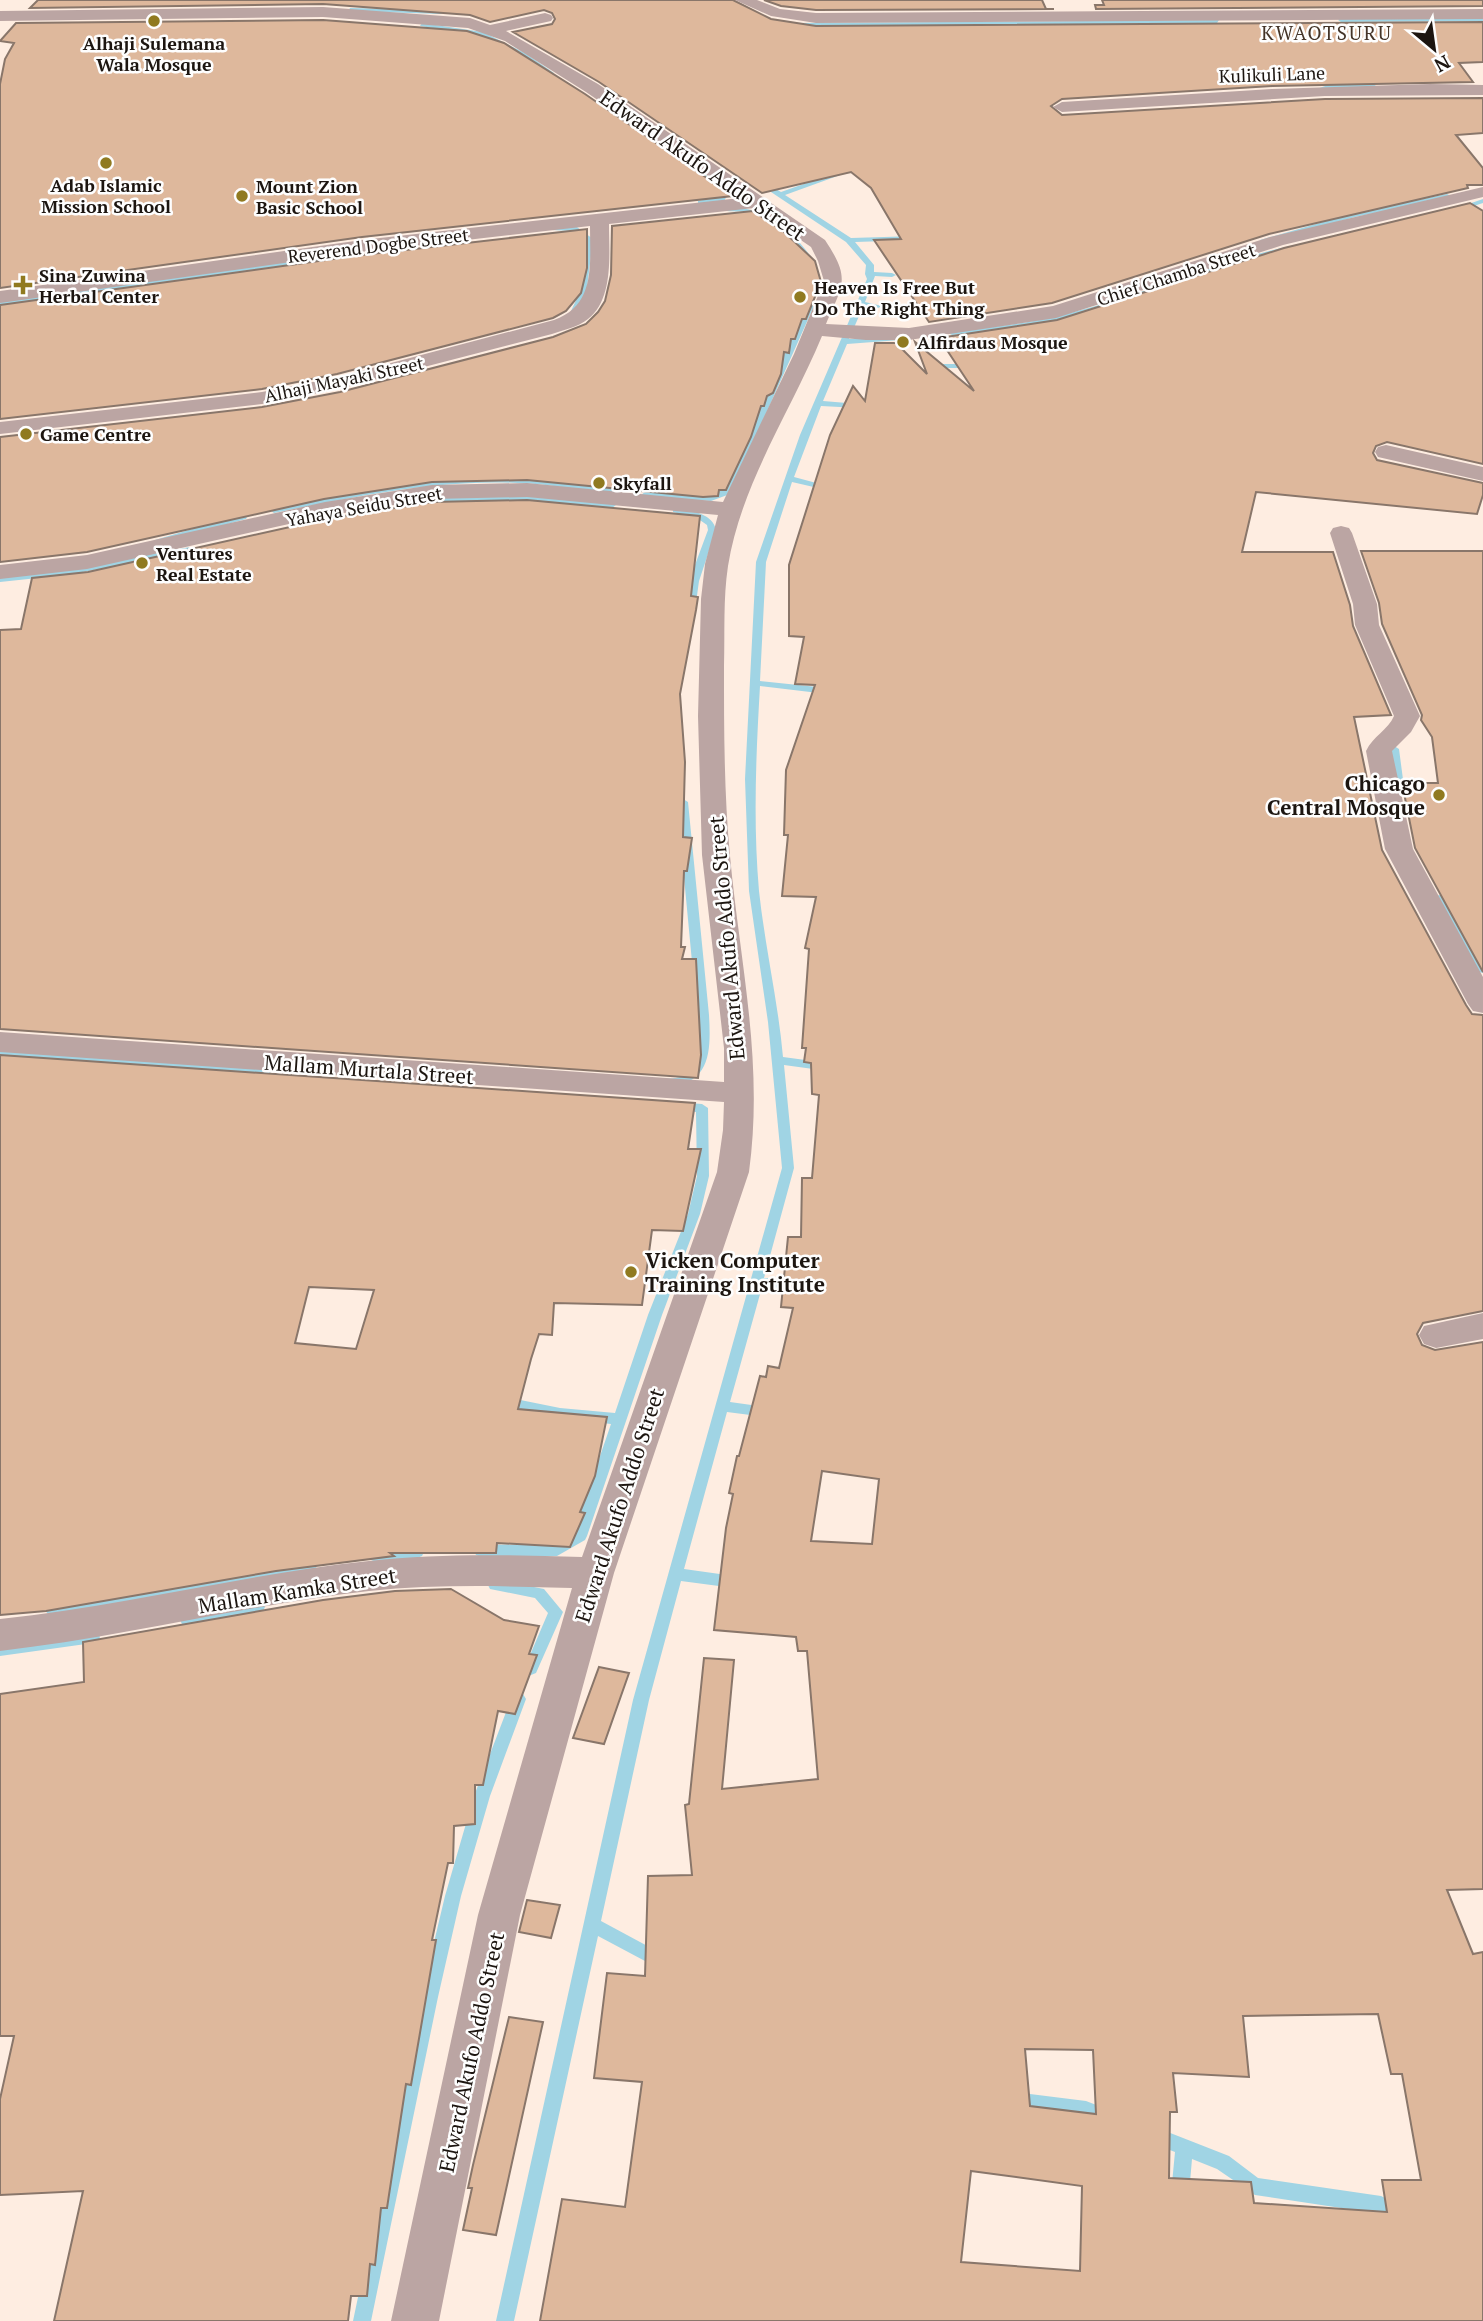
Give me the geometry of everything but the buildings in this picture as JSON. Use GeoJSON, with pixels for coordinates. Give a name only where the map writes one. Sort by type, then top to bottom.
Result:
{"type":"FeatureCollection","features":[{"type":"Feature","properties":{"kind":"street"},"geometry":{"type":"LineString","coordinates":[[743,0],[777,13],[816,18],[1483,14]]}},
{"type":"Feature","properties":{"kind":"street","name":"Edward Akufo Addo Street"},"geometry":{"type":"LineString","coordinates":[[0,16],[323,12],[475,16],[492,29],[592,88],[818,244],[828,261],[834,281],[826,330],[731,509],[717,564],[713,599],[711,716],[716,855],[739,1048],[739,1130],[733,1172],[595,1573],[499,1915],[415,2321]]}},
{"type":"Feature","properties":{"kind":"street"},"geometry":{"type":"LineString","coordinates":[[492,29],[545,18]]}},
{"type":"Feature","properties":{"kind":"street","name":"Kulikuli Lane"},"geometry":{"type":"LineString","coordinates":[[1062,107],[1223,95],[1369,89],[1483,90]]}},
{"type":"Feature","properties":{"kind":"street","name":"Chief Chamba Street"},"geometry":{"type":"LineString","coordinates":[[826,330],[909,334],[1056,312],[1264,245],[1483,192]]}},
{"type":"Feature","properties":{"kind":"street","name":"Reverend Dogbe Street"},"geometry":{"type":"LineString","coordinates":[[0,297],[350,248],[757,202]]}},
{"type":"Feature","properties":{"kind":"street","name":"Alhaji Mayaki Street"},"geometry":{"type":"LineString","coordinates":[[0,428],[272,396],[339,383],[545,330],[586,311],[592,299],[596,286],[600,218]]}},
{"type":"Feature","properties":{"kind":"street"},"geometry":{"type":"LineString","coordinates":[[1386,452],[1483,474]]}},
{"type":"Feature","properties":{"kind":"street","name":"Yahaya Seidu Street"},"geometry":{"type":"LineString","coordinates":[[0,572],[87,562],[325,509],[432,492],[527,490],[731,509]]}},
{"type":"Feature","properties":{"kind":"street"},"geometry":{"type":"LineString","coordinates":[[1340,533],[1365,604],[1367,625],[1407,716],[1405,725],[1381,744],[1379,751],[1399,849],[1483,1004]]}},
{"type":"Feature","properties":{"kind":"street","name":"Mallam Murtala Street"},"geometry":{"type":"LineString","coordinates":[[0,1042],[738,1093]]}},
{"type":"Feature","properties":{"kind":"street"},"geometry":{"type":"LineString","coordinates":[[1436,1335],[1483,1326]]}},
{"type":"Feature","properties":{"kind":"street","name":"Mallam Kamka Street"},"geometry":{"type":"LineString","coordinates":[[0,1635],[113,1621],[366,1577],[454,1569],[595,1573]]}},
{"type":"Feature","properties":{"kind":"waterway"},"geometry":{"type":"LineString","coordinates":[[350,10],[441,12]]}},
{"type":"Feature","properties":{"kind":"waterway"},"geometry":{"type":"LineString","coordinates":[[1341,20],[1483,19]]}},
{"type":"Feature","properties":{"kind":"waterway"},"geometry":{"type":"LineString","coordinates":[[791,25],[1217,21]]}},
{"type":"Feature","properties":{"kind":"waterway"},"geometry":{"type":"LineString","coordinates":[[422,25],[481,33],[523,54],[551,73]]}},
{"type":"Feature","properties":{"kind":"waterway"},"geometry":{"type":"LineString","coordinates":[[1311,92],[1331,86],[1373,86]]}},
{"type":"Feature","properties":{"kind":"waterway"},"geometry":{"type":"LineString","coordinates":[[662,148],[726,191],[721,199],[701,203]]}},
{"type":"Feature","properties":{"kind":"waterway"},"geometry":{"type":"LineString","coordinates":[[780,195],[852,169]]}},
{"type":"Feature","properties":{"kind":"waterway"},"geometry":{"type":"LineString","coordinates":[[760,182],[849,240]]}},
{"type":"Feature","properties":{"kind":"waterway"},"geometry":{"type":"LineString","coordinates":[[1264,240],[1354,215],[1447,196]]}},
{"type":"Feature","properties":{"kind":"waterway"},"geometry":{"type":"LineString","coordinates":[[1458,209],[1483,201]]}},
{"type":"Feature","properties":{"kind":"waterway"},"geometry":{"type":"LineString","coordinates":[[730,209],[755,212],[775,223],[808,258]]}},
{"type":"Feature","properties":{"kind":"waterway"},"geometry":{"type":"LineString","coordinates":[[552,228],[574,229],[589,239],[582,296],[575,311]]}},
{"type":"Feature","properties":{"kind":"waterway"},"geometry":{"type":"LineString","coordinates":[[849,240],[917,238]]}},
{"type":"Feature","properties":{"kind":"waterway"},"geometry":{"type":"LineString","coordinates":[[849,240],[870,265],[871,274]]}},
{"type":"Feature","properties":{"kind":"waterway"},"geometry":{"type":"LineString","coordinates":[[952,333],[1013,328],[1056,319],[1223,266],[1290,248]]}},
{"type":"Feature","properties":{"kind":"waterway"},"geometry":{"type":"LineString","coordinates":[[0,303],[319,258]]}},
{"type":"Feature","properties":{"kind":"waterway"},"geometry":{"type":"LineString","coordinates":[[860,304],[871,274]]}},
{"type":"Feature","properties":{"kind":"waterway"},"geometry":{"type":"LineString","coordinates":[[871,274],[892,275]]}},
{"type":"Feature","properties":{"kind":"waterway"},"geometry":{"type":"LineString","coordinates":[[818,403],[860,304]]}},
{"type":"Feature","properties":{"kind":"waterway"},"geometry":{"type":"LineString","coordinates":[[860,304],[878,306]]}},
{"type":"Feature","properties":{"kind":"waterway"},"geometry":{"type":"LineString","coordinates":[[645,495],[711,498],[727,492],[810,306]]}},
{"type":"Feature","properties":{"kind":"waterway"},"geometry":{"type":"LineString","coordinates":[[844,342],[900,338]]}},
{"type":"Feature","properties":{"kind":"waterway"},"geometry":{"type":"LineString","coordinates":[[930,366],[975,366]]}},
{"type":"Feature","properties":{"kind":"waterway"},"geometry":{"type":"LineString","coordinates":[[789,479],[818,403]]}},
{"type":"Feature","properties":{"kind":"waterway"},"geometry":{"type":"LineString","coordinates":[[818,403],[859,406]]}},
{"type":"Feature","properties":{"kind":"waterway"},"geometry":{"type":"LineString","coordinates":[[756,1282],[788,1168],[774,1022],[754,891],[750,779],[761,562],[789,479]]}},
{"type":"Feature","properties":{"kind":"waterway"},"geometry":{"type":"LineString","coordinates":[[789,479],[831,488]]}},
{"type":"Feature","properties":{"kind":"waterway"},"geometry":{"type":"LineString","coordinates":[[274,510],[395,488],[457,481],[518,480],[613,492]]}},
{"type":"Feature","properties":{"kind":"waterway"},"geometry":{"type":"LineString","coordinates":[[401,508],[480,499],[533,499],[612,505]]}},
{"type":"Feature","properties":{"kind":"waterway"},"geometry":{"type":"LineString","coordinates":[[676,510],[700,516],[711,524],[712,530],[694,581],[690,610]]}},
{"type":"Feature","properties":{"kind":"waterway"},"geometry":{"type":"LineString","coordinates":[[159,540],[243,517]]}},
{"type":"Feature","properties":{"kind":"waterway"},"geometry":{"type":"LineString","coordinates":[[0,579],[66,572],[190,550]]}},
{"type":"Feature","properties":{"kind":"waterway"},"geometry":{"type":"LineString","coordinates":[[755,683],[827,691]]}},
{"type":"Feature","properties":{"kind":"waterway"},"geometry":{"type":"LineString","coordinates":[[1394,749],[1399,787]]}},
{"type":"Feature","properties":{"kind":"waterway"},"geometry":{"type":"LineString","coordinates":[[667,1082],[685,1079],[698,1068],[704,1036],[683,802]]}},
{"type":"Feature","properties":{"kind":"waterway"},"geometry":{"type":"LineString","coordinates":[[1439,898],[1483,969]]}},
{"type":"Feature","properties":{"kind":"waterway"},"geometry":{"type":"LineString","coordinates":[[0,1053],[265,1073]]}},
{"type":"Feature","properties":{"kind":"waterway"},"geometry":{"type":"LineString","coordinates":[[778,1060],[828,1067]]}},
{"type":"Feature","properties":{"kind":"waterway"},"geometry":{"type":"LineString","coordinates":[[481,1551],[557,1550],[580,1536],[655,1315],[694,1214],[703,1176],[702,1108],[677,1106]]}},
{"type":"Feature","properties":{"kind":"waterway"},"geometry":{"type":"LineString","coordinates":[[722,1406],[756,1282]]}},
{"type":"Feature","properties":{"kind":"waterway"},"geometry":{"type":"LineString","coordinates":[[756,1282],[797,1285]]}},
{"type":"Feature","properties":{"kind":"waterway"},"geometry":{"type":"LineString","coordinates":[[505,1402],[560,1413],[618,1419]]}},
{"type":"Feature","properties":{"kind":"waterway"},"geometry":{"type":"LineString","coordinates":[[676,1574],[722,1406]]}},
{"type":"Feature","properties":{"kind":"waterway"},"geometry":{"type":"LineString","coordinates":[[722,1406],[765,1412]]}},
{"type":"Feature","properties":{"kind":"waterway"},"geometry":{"type":"LineString","coordinates":[[376,1556],[417,1552]]}},
{"type":"Feature","properties":{"kind":"waterway"},"geometry":{"type":"LineString","coordinates":[[52,1609],[165,1593],[310,1566]]}},
{"type":"Feature","properties":{"kind":"waterway"},"geometry":{"type":"LineString","coordinates":[[593,1924],[641,1700],[676,1574]]}},
{"type":"Feature","properties":{"kind":"waterway"},"geometry":{"type":"LineString","coordinates":[[676,1574],[734,1582]]}},
{"type":"Feature","properties":{"kind":"waterway"},"geometry":{"type":"LineString","coordinates":[[495,1585],[539,1593],[556,1612],[531,1669]]}},
{"type":"Feature","properties":{"kind":"waterway"},"geometry":{"type":"LineString","coordinates":[[187,1620],[258,1607]]}},
{"type":"Feature","properties":{"kind":"waterway"},"geometry":{"type":"LineString","coordinates":[[0,1650],[93,1637]]}},
{"type":"Feature","properties":{"kind":"waterway"},"geometry":{"type":"LineString","coordinates":[[362,2321],[453,1896],[482,1796],[518,1699]]}},
{"type":"Feature","properties":{"kind":"waterway"},"geometry":{"type":"LineString","coordinates":[[505,2321],[593,1924]]}},
{"type":"Feature","properties":{"kind":"waterway"},"geometry":{"type":"LineString","coordinates":[[593,1924],[660,1961]]}},
{"type":"Feature","properties":{"kind":"waterway"},"geometry":{"type":"LineString","coordinates":[[1013,2100],[1086,2110],[1111,2119]]}},
{"type":"Feature","properties":{"kind":"waterway"},"geometry":{"type":"LineString","coordinates":[[1155,2136],[1184,2147]]}},
{"type":"Feature","properties":{"kind":"waterway"},"geometry":{"type":"LineString","coordinates":[[1180,2194],[1184,2147]]}},
{"type":"Feature","properties":{"kind":"waterway"},"geometry":{"type":"LineString","coordinates":[[1184,2147],[1223,2162],[1255,2186],[1381,2205]]}},
{"type":"Feature","properties":{"kind":"place","name":"Alhaji Sulemana Wala Mosque"},"geometry":{"type":"Point","coordinates":[154,21]}},
{"type":"Feature","properties":{"kind":"place","name":"Adab Islamic Mission School"},"geometry":{"type":"Point","coordinates":[106,163]}},
{"type":"Feature","properties":{"kind":"place","name":"Mount Zion Basic School"},"geometry":{"type":"Point","coordinates":[242,196]}},
{"type":"Feature","properties":{"kind":"place","name":"Sina Zuwina Herbal Center"},"geometry":{"type":"Point","coordinates":[23,285]}},
{"type":"Feature","properties":{"kind":"place","name":"Heaven Is Free But Do The Right Thing"},"geometry":{"type":"Point","coordinates":[800,297]}},
{"type":"Feature","properties":{"kind":"place","name":"Alfirdaus Mosque"},"geometry":{"type":"Point","coordinates":[903,342]}},
{"type":"Feature","properties":{"kind":"place","name":"Game Centre"},"geometry":{"type":"Point","coordinates":[26,434]}},
{"type":"Feature","properties":{"kind":"place","name":"Skyfall"},"geometry":{"type":"Point","coordinates":[599,483]}},
{"type":"Feature","properties":{"kind":"place","name":"Ventures Real Estate"},"geometry":{"type":"Point","coordinates":[142,563]}},
{"type":"Feature","properties":{"kind":"place","name":"Chicago Central Mosque"},"geometry":{"type":"Point","coordinates":[1439,795]}},
{"type":"Feature","properties":{"kind":"place","name":"Vicken Computer Training Institute"},"geometry":{"type":"Point","coordinates":[631,1272]}},
{"type":"Feature","properties":{"kind":"district","name":"KWAOTSURU"},"geometry":{"type":"Point","coordinates":[1327,32]}}]}
